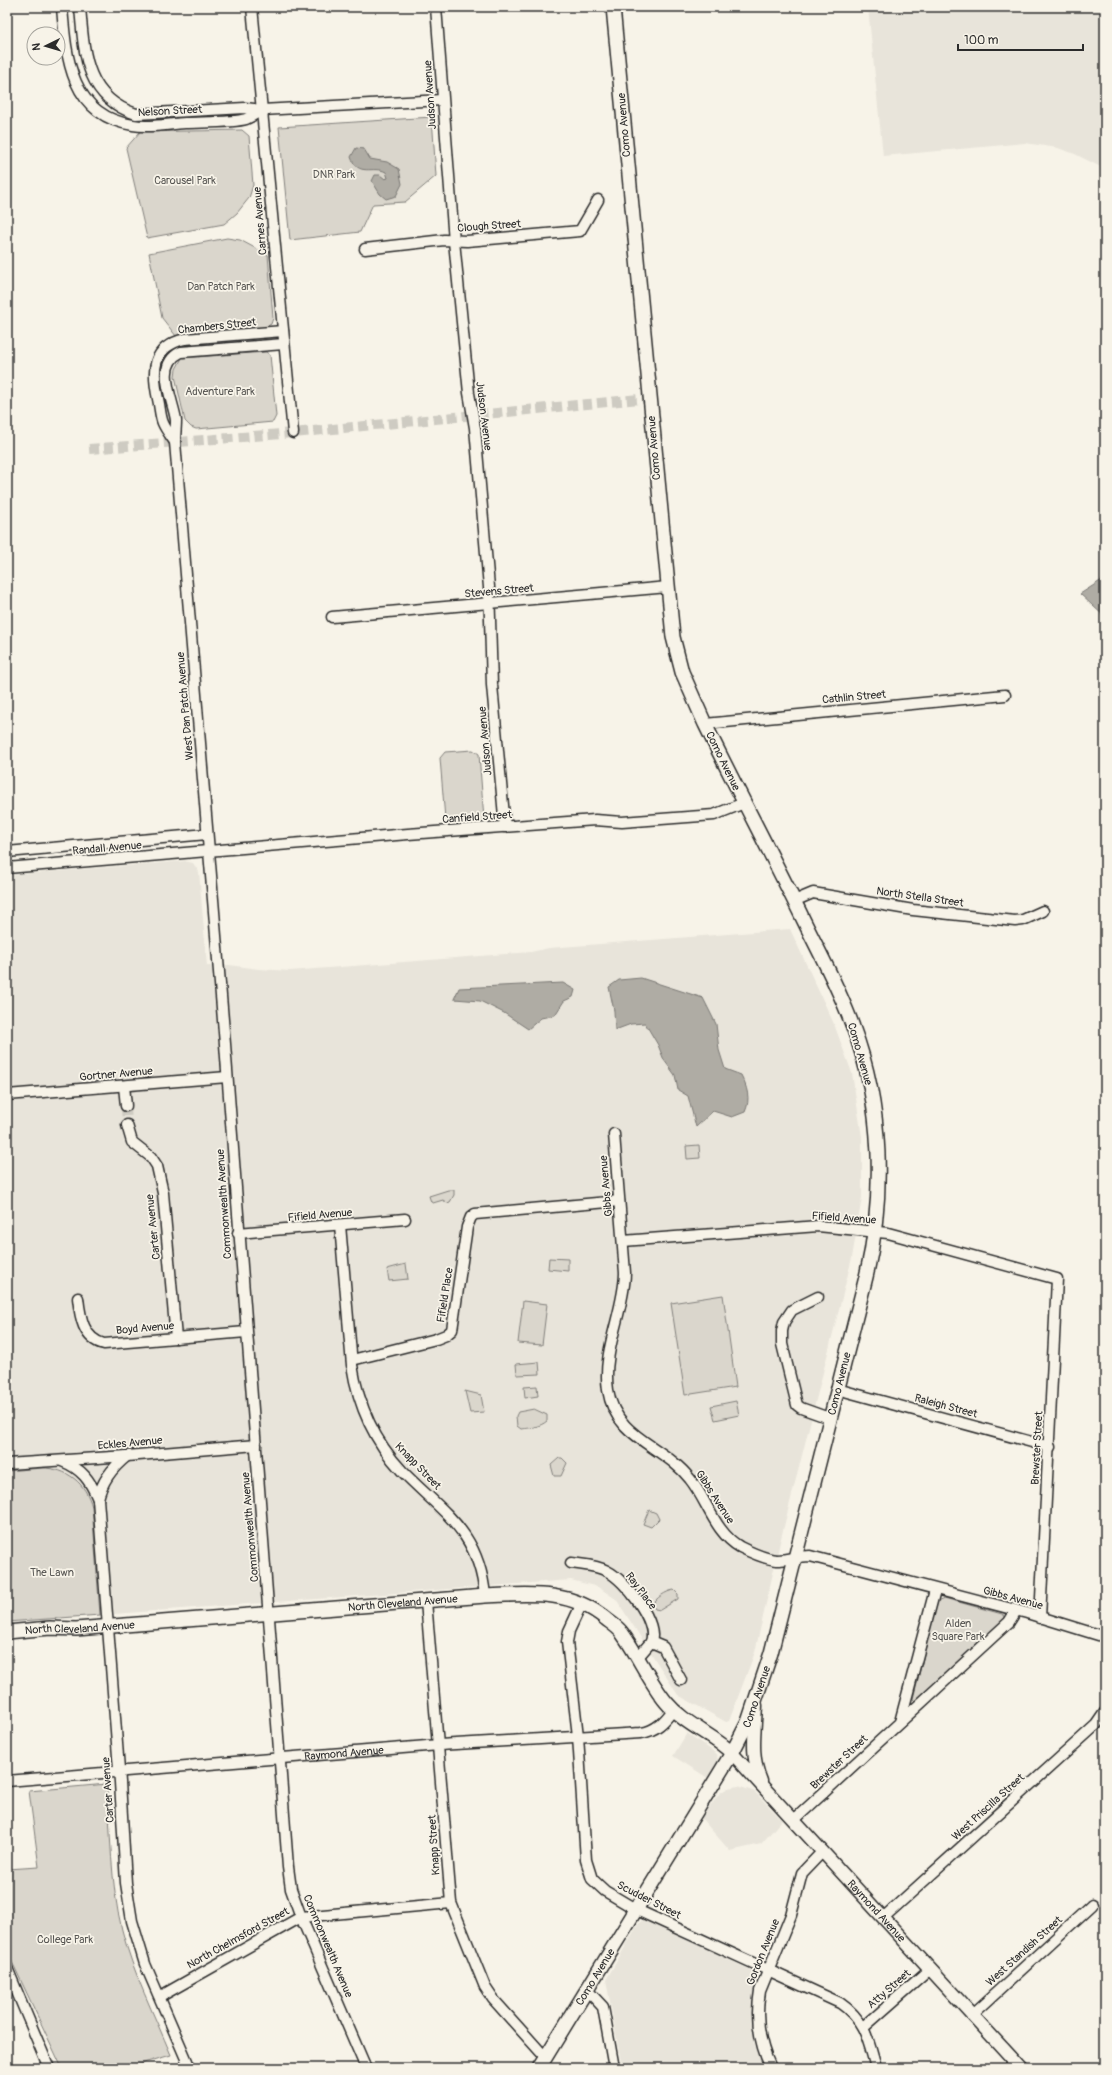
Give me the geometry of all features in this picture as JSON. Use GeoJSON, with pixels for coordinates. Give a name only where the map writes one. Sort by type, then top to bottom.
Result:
{"type":"FeatureCollection","features":[{"type":"Feature","properties":{"kind":"main road","name":"Como Avenue"},"geometry":{"type":"LineString","coordinates":[[542,2063],[588,1991],[732,1754],[748,1722],[757,1698],[770,1653],[836,1389],[866,1277],[875,1231],[878,1187],[877,1141],[863,1059],[846,1008],[705,724],[676,653],[668,587],[612,7]]}},
{"type":"Feature","properties":{"kind":"main road","name":"North Cleveland Avenue"},"geometry":{"type":"LineString","coordinates":[[7,1632],[107,1627],[485,1596],[550,1595],[569,1598],[600,1613],[621,1631],[652,1682],[673,1710],[702,1732],[723,1744],[732,1754]]}},
{"type":"Feature","properties":{"kind":"street","name":"Nelson Street"},"geometry":{"type":"LineString","coordinates":[[62,7],[67,59],[76,84],[85,98],[102,114],[123,123],[135,126],[246,119],[262,110]]}},
{"type":"Feature","properties":{"kind":"street","name":"Nelson Street"},"geometry":{"type":"LineString","coordinates":[[80,7],[84,53],[93,78],[99,88],[114,104],[136,114],[245,108],[262,110],[442,100]]}},
{"type":"Feature","properties":{"kind":"street","name":"Carnes Avenue"},"geometry":{"type":"LineString","coordinates":[[252,7],[293,433]]}},
{"type":"Feature","properties":{"kind":"street","name":"Judson Avenue"},"geometry":{"type":"LineString","coordinates":[[436,7],[454,241],[469,393],[475,428],[490,604],[492,685],[505,827]]}},
{"type":"Feature","properties":{"kind":"street","name":"Clough Street"},"geometry":{"type":"LineString","coordinates":[[365,249],[444,240],[467,242],[580,231],[598,200]]}},
{"type":"Feature","properties":{"kind":"street","name":"Chambers Street"},"geometry":{"type":"LineString","coordinates":[[159,356],[170,344],[185,339],[283,331]]}},
{"type":"Feature","properties":{"kind":"street","name":"Chambers Street"},"geometry":{"type":"LineString","coordinates":[[169,363],[176,354],[187,350],[284,344]]}},
{"type":"Feature","properties":{"kind":"street","name":"West Dan Patch Avenue"},"geometry":{"type":"LineString","coordinates":[[159,356],[154,368],[155,383],[163,423],[175,442]]}},
{"type":"Feature","properties":{"kind":"street","name":"West Dan Patch Avenue"},"geometry":{"type":"LineString","coordinates":[[169,363],[166,375],[176,421],[175,442],[208,834],[217,968]]}},
{"type":"Feature","properties":{"kind":"street","name":"Stevens Street"},"geometry":{"type":"LineString","coordinates":[[332,617],[668,587]]}},
{"type":"Feature","properties":{"kind":"street","name":"Cathlin Street"},"geometry":{"type":"LineString","coordinates":[[705,724],[1005,695]]}},
{"type":"Feature","properties":{"kind":"street","name":"Canfield Street"},"geometry":{"type":"LineString","coordinates":[[209,851],[595,820],[622,822],[714,815],[744,803]]}},
{"type":"Feature","properties":{"kind":"street","name":"Randall Avenue"},"geometry":{"type":"LineString","coordinates":[[7,852],[208,834]]}},
{"type":"Feature","properties":{"kind":"street","name":"Randall Avenue"},"geometry":{"type":"LineString","coordinates":[[7,868],[209,851]]}},
{"type":"Feature","properties":{"kind":"street","name":"North Stella Street"},"geometry":{"type":"LineString","coordinates":[[794,901],[813,893],[913,910],[1015,921],[1023,920],[1043,911]]}},
{"type":"Feature","properties":{"kind":"street","name":"Commonwealth Avenue"},"geometry":{"type":"LineString","coordinates":[[217,968],[227,1077],[288,1867],[291,1889],[301,1917],[366,2068]]}},
{"type":"Feature","properties":{"kind":"street","name":"Gortner Avenue"},"geometry":{"type":"LineString","coordinates":[[7,1095],[227,1077]]}},
{"type":"Feature","properties":{"kind":"street"},"geometry":{"type":"LineString","coordinates":[[124,1086],[126,1106]]}},
{"type":"Feature","properties":{"kind":"street","name":"Carter Avenue"},"geometry":{"type":"LineString","coordinates":[[127,1125],[132,1142],[151,1157],[157,1166],[163,1193],[176,1338]]}},
{"type":"Feature","properties":{"kind":"street","name":"Gibbs Avenue"},"geometry":{"type":"LineString","coordinates":[[614,1134],[625,1273],[624,1291],[607,1370],[608,1390],[616,1412],[635,1436],[668,1458],[686,1474],[698,1489],[719,1527],[732,1542],[745,1550],[777,1560],[810,1556],[1016,1611],[1105,1637]]}},
{"type":"Feature","properties":{"kind":"street","name":"Fifield Place"},"geometry":{"type":"LineString","coordinates":[[352,1360],[428,1342],[450,1332],[453,1326],[468,1223],[473,1216],[478,1213],[620,1201]]}},
{"type":"Feature","properties":{"kind":"street","name":"Fifield Avenue"},"geometry":{"type":"LineString","coordinates":[[238,1234],[404,1219]]}},
{"type":"Feature","properties":{"kind":"street","name":"Knapp Street"},"geometry":{"type":"LineString","coordinates":[[340,1225],[352,1360],[359,1396],[376,1436],[402,1470],[449,1514],[460,1528],[476,1558],[484,1586],[485,1596]]}},
{"type":"Feature","properties":{"kind":"street","name":"Fifield Avenue"},"geometry":{"type":"LineString","coordinates":[[623,1241],[818,1226],[888,1233],[1057,1279]]}},
{"type":"Feature","properties":{"kind":"street","name":"Brewster Street"},"geometry":{"type":"LineString","coordinates":[[1040,1618],[1050,1447],[1057,1279]]}},
{"type":"Feature","properties":{"kind":"street","name":"Boyd Avenue"},"geometry":{"type":"LineString","coordinates":[[78,1298],[82,1323],[91,1337],[97,1342],[104,1344],[246,1332]]}},
{"type":"Feature","properties":{"kind":"street"},"geometry":{"type":"LineString","coordinates":[[818,1298],[792,1310],[783,1326],[782,1340],[797,1405],[801,1408],[829,1418]]}},
{"type":"Feature","properties":{"kind":"street","name":"Raleigh Street"},"geometry":{"type":"LineString","coordinates":[[836,1389],[1050,1447]]}},
{"type":"Feature","properties":{"kind":"street","name":"Eckles Avenue"},"geometry":{"type":"LineString","coordinates":[[7,1464],[256,1445]]}},
{"type":"Feature","properties":{"kind":"street","name":"Carter Avenue"},"geometry":{"type":"LineString","coordinates":[[98,1499],[100,1491],[109,1475],[127,1456]]}},
{"type":"Feature","properties":{"kind":"street","name":"Carter Avenue"},"geometry":{"type":"LineString","coordinates":[[61,1461],[80,1470],[91,1481],[98,1499],[126,1883],[132,1921],[145,1964],[190,2068]]}},
{"type":"Feature","properties":{"kind":"street","name":"Ray Place"},"geometry":{"type":"LineString","coordinates":[[571,1563],[599,1568],[607,1571],[620,1580],[647,1616],[652,1630],[651,1642]]}},
{"type":"Feature","properties":{"kind":"street"},"geometry":{"type":"LineString","coordinates":[[900,1722],[935,1590]]}},
{"type":"Feature","properties":{"kind":"street","name":"Knapp Street"},"geometry":{"type":"LineString","coordinates":[[426,1601],[451,1903],[485,1988],[542,2063]]}},
{"type":"Feature","properties":{"kind":"street","name":"Scudder Street"},"geometry":{"type":"LineString","coordinates":[[582,1603],[569,1631],[567,1642],[578,1736],[584,1840],[589,1872],[598,1886],[637,1910],[840,2003],[850,2009],[864,2027],[876,2068]]}},
{"type":"Feature","properties":{"kind":"street","name":"Brewster Street"},"geometry":{"type":"LineString","coordinates":[[794,1820],[1009,1622],[1016,1611]]}},
{"type":"Feature","properties":{"kind":"street"},"geometry":{"type":"LineString","coordinates":[[638,1657],[651,1642],[663,1647],[681,1680]]}},
{"type":"Feature","properties":{"kind":"street"},"geometry":{"type":"LineString","coordinates":[[757,1698],[753,1749],[756,1768],[764,1788]]}},
{"type":"Feature","properties":{"kind":"street","name":"Raymond Avenue"},"geometry":{"type":"LineString","coordinates":[[7,1781],[439,1745],[646,1732],[666,1720],[673,1710]]}},
{"type":"Feature","properties":{"kind":"street","name":"West Priscilla Street"},"geometry":{"type":"LineString","coordinates":[[883,1918],[1096,1725],[1105,1712]]}},
{"type":"Feature","properties":{"kind":"street","name":"Raymond Avenue"},"geometry":{"type":"LineString","coordinates":[[732,1754],[1021,2068]]}},
{"type":"Feature","properties":{"kind":"street","name":"Gordon Avenue"},"geometry":{"type":"LineString","coordinates":[[772,2068],[763,2051],[757,2018],[760,1991],[767,1970],[791,1915],[802,1873],[822,1852]]}},
{"type":"Feature","properties":{"kind":"street","name":"North Chelmsford Street"},"geometry":{"type":"LineString","coordinates":[[160,1996],[301,1917],[451,1903]]}},
{"type":"Feature","properties":{"kind":"street","name":"West Standish Street"},"geometry":{"type":"LineString","coordinates":[[972,2015],[1092,1906]]}},
{"type":"Feature","properties":{"kind":"street"},"geometry":{"type":"LineString","coordinates":[[7,1968],[10,1983],[49,2068]]}},
{"type":"Feature","properties":{"kind":"street","name":"Atty Street"},"geometry":{"type":"LineString","coordinates":[[864,2027],[930,1969]]}},
{"type":"Feature","properties":{"kind":"street"},"geometry":{"type":"LineString","coordinates":[[588,1991],[603,2007],[614,2068]]}},
{"type":"Feature","properties":{"kind":"shaded area"},"geometry":{"type":"Polygon","coordinates":[[[868,7],[1105,7],[1105,169],[1075,154],[1058,148],[1025,143],[883,156],[868,7]]]}},
{"type":"Feature","properties":{"kind":"shaded area"},"geometry":{"type":"Polygon","coordinates":[[[356,148],[364,149],[370,159],[387,162],[399,169],[402,184],[396,196],[386,199],[380,194],[372,181],[375,175],[380,175],[385,179],[388,178],[386,172],[381,170],[362,169],[354,163],[351,157],[356,148]]]}},
{"type":"Feature","properties":{"kind":"shaded area"},"geometry":{"type":"Polygon","coordinates":[[[1105,578],[1105,617],[1080,594],[1105,578]]]}},
{"type":"Feature","properties":{"kind":"shaded area"},"geometry":{"type":"Polygon","coordinates":[[[185,861],[193,863],[199,872],[207,966],[229,965],[290,971],[531,952],[549,948],[790,929],[834,1024],[852,1073],[862,1137],[862,1197],[852,1258],[780,1542],[755,1652],[729,1721],[726,1722],[678,1695],[616,1599],[598,1587],[571,1580],[7,1622],[7,875],[185,861]]]}},
{"type":"Feature","properties":{"kind":"shaded area"},"geometry":{"type":"Polygon","coordinates":[[[641,978],[703,998],[716,1024],[719,1050],[725,1069],[741,1075],[745,1084],[748,1093],[748,1102],[745,1112],[732,1117],[713,1111],[696,1127],[688,1096],[678,1090],[675,1075],[664,1060],[658,1045],[645,1023],[631,1024],[615,1030],[614,1011],[609,987],[619,980],[641,978]]]}},
{"type":"Feature","properties":{"kind":"shaded area"},"geometry":{"type":"Polygon","coordinates":[[[563,983],[575,990],[573,997],[564,1001],[555,1015],[541,1018],[528,1029],[504,1013],[480,1001],[454,999],[459,988],[563,983]]]}},
{"type":"Feature","properties":{"kind":"shaded area"},"geometry":{"type":"Polygon","coordinates":[[[687,1733],[717,1754],[718,1761],[708,1778],[673,1756],[687,1733]]]}},
{"type":"Feature","properties":{"kind":"shaded area"},"geometry":{"type":"Polygon","coordinates":[[[738,1786],[755,1792],[782,1820],[761,1844],[730,1851],[701,1818],[720,1793],[728,1788],[738,1786]]]}},
{"type":"Feature","properties":{"kind":"shaded area"},"geometry":{"type":"Polygon","coordinates":[[[646,1920],[757,1973],[758,1981],[753,2014],[754,2042],[765,2068],[622,2068],[606,1980],[637,1926],[641,1921],[646,1920]]]}},
{"type":"Feature","properties":{"kind":"green space","name":"DNR Park"},"geometry":{"type":"Polygon","coordinates":[[[432,117],[436,176],[405,202],[373,204],[360,232],[290,240],[279,127],[432,117]]]}},
{"type":"Feature","properties":{"kind":"green space","name":"Carousel Park"},"geometry":{"type":"Polygon","coordinates":[[[242,130],[249,136],[253,185],[249,198],[237,213],[224,224],[147,238],[126,148],[140,132],[242,130]]]}},
{"type":"Feature","properties":{"kind":"green space","name":"Dan Patch Park"},"geometry":{"type":"Polygon","coordinates":[[[227,238],[240,240],[268,255],[273,318],[271,324],[264,328],[176,336],[162,318],[149,253],[227,238]]]}},
{"type":"Feature","properties":{"kind":"green space","name":"Adventure Park"},"geometry":{"type":"Polygon","coordinates":[[[266,352],[270,355],[276,416],[273,422],[196,429],[191,427],[185,421],[175,376],[176,369],[182,358],[266,352]]]}},
{"type":"Feature","properties":{"kind":"green space"},"geometry":{"type":"Polygon","coordinates":[[[473,750],[479,754],[484,819],[478,823],[451,824],[445,819],[440,758],[445,752],[473,750]]]}},
{"type":"Feature","properties":{"kind":"green space"},"geometry":{"type":"Polygon","coordinates":[[[699,1145],[700,1158],[687,1159],[686,1146],[699,1145]]]}},
{"type":"Feature","properties":{"kind":"green space"},"geometry":{"type":"Polygon","coordinates":[[[448,1190],[454,1190],[454,1195],[450,1202],[447,1203],[443,1200],[433,1203],[431,1202],[429,1196],[448,1190]]]}},
{"type":"Feature","properties":{"kind":"green space"},"geometry":{"type":"Polygon","coordinates":[[[549,1258],[568,1259],[568,1271],[548,1269],[549,1258]]]}},
{"type":"Feature","properties":{"kind":"green space"},"geometry":{"type":"Polygon","coordinates":[[[406,1264],[408,1279],[389,1281],[387,1269],[406,1264]]]}},
{"type":"Feature","properties":{"kind":"green space"},"geometry":{"type":"Polygon","coordinates":[[[723,1295],[736,1387],[685,1395],[671,1303],[723,1295]]]}},
{"type":"Feature","properties":{"kind":"green space"},"geometry":{"type":"Polygon","coordinates":[[[523,1301],[547,1304],[542,1345],[518,1343],[523,1301]]]}},
{"type":"Feature","properties":{"kind":"green space"},"geometry":{"type":"Polygon","coordinates":[[[539,1362],[540,1374],[517,1375],[516,1364],[539,1362]]]}},
{"type":"Feature","properties":{"kind":"green space"},"geometry":{"type":"Polygon","coordinates":[[[537,1386],[538,1396],[525,1398],[524,1387],[537,1386]]]}},
{"type":"Feature","properties":{"kind":"green space"},"geometry":{"type":"Polygon","coordinates":[[[465,1391],[481,1395],[484,1412],[470,1413],[465,1391]]]}},
{"type":"Feature","properties":{"kind":"green space"},"geometry":{"type":"Polygon","coordinates":[[[736,1401],[739,1415],[715,1420],[711,1406],[736,1401]]]}},
{"type":"Feature","properties":{"kind":"green space"},"geometry":{"type":"Polygon","coordinates":[[[534,1409],[547,1415],[547,1421],[541,1425],[531,1428],[521,1429],[517,1426],[516,1416],[518,1412],[534,1409]]]}},
{"type":"Feature","properties":{"kind":"green space"},"geometry":{"type":"Polygon","coordinates":[[[559,1458],[562,1458],[567,1463],[561,1476],[554,1476],[551,1465],[559,1458]]]}},
{"type":"Feature","properties":{"kind":"green space","name":"The Lawn"},"geometry":{"type":"Polygon","coordinates":[[[42,1468],[60,1471],[74,1478],[89,1498],[92,1507],[100,1615],[7,1622],[7,1471],[42,1468]]]}},
{"type":"Feature","properties":{"kind":"green space"},"geometry":{"type":"Polygon","coordinates":[[[649,1510],[656,1513],[659,1519],[651,1527],[643,1524],[649,1510]]]}},
{"type":"Feature","properties":{"kind":"green space"},"geometry":{"type":"Polygon","coordinates":[[[674,1590],[678,1594],[678,1599],[660,1610],[655,1609],[652,1605],[659,1597],[674,1590]]]}},
{"type":"Feature","properties":{"kind":"green space","name":"Alden Square Park"},"geometry":{"type":"Polygon","coordinates":[[[944,1598],[1002,1614],[1005,1616],[1005,1619],[916,1702],[913,1699],[937,1601],[944,1598]]]}},
{"type":"Feature","properties":{"kind":"green space","name":"College Park"},"geometry":{"type":"Polygon","coordinates":[[[107,1784],[113,1876],[122,1930],[138,1978],[171,2055],[126,2068],[62,2068],[7,1951],[7,1869],[39,1867],[29,1791],[107,1784]]]}},
{"type":"Feature","properties":{"kind":"tunnel"},"geometry":{"type":"LineString","coordinates":[[89,449],[293,433],[649,398]]}},
{"type":"Feature","properties":{"kind":"tunnel"},"geometry":{"type":"LineString","coordinates":[[126,1106],[127,1125]]}}]}
